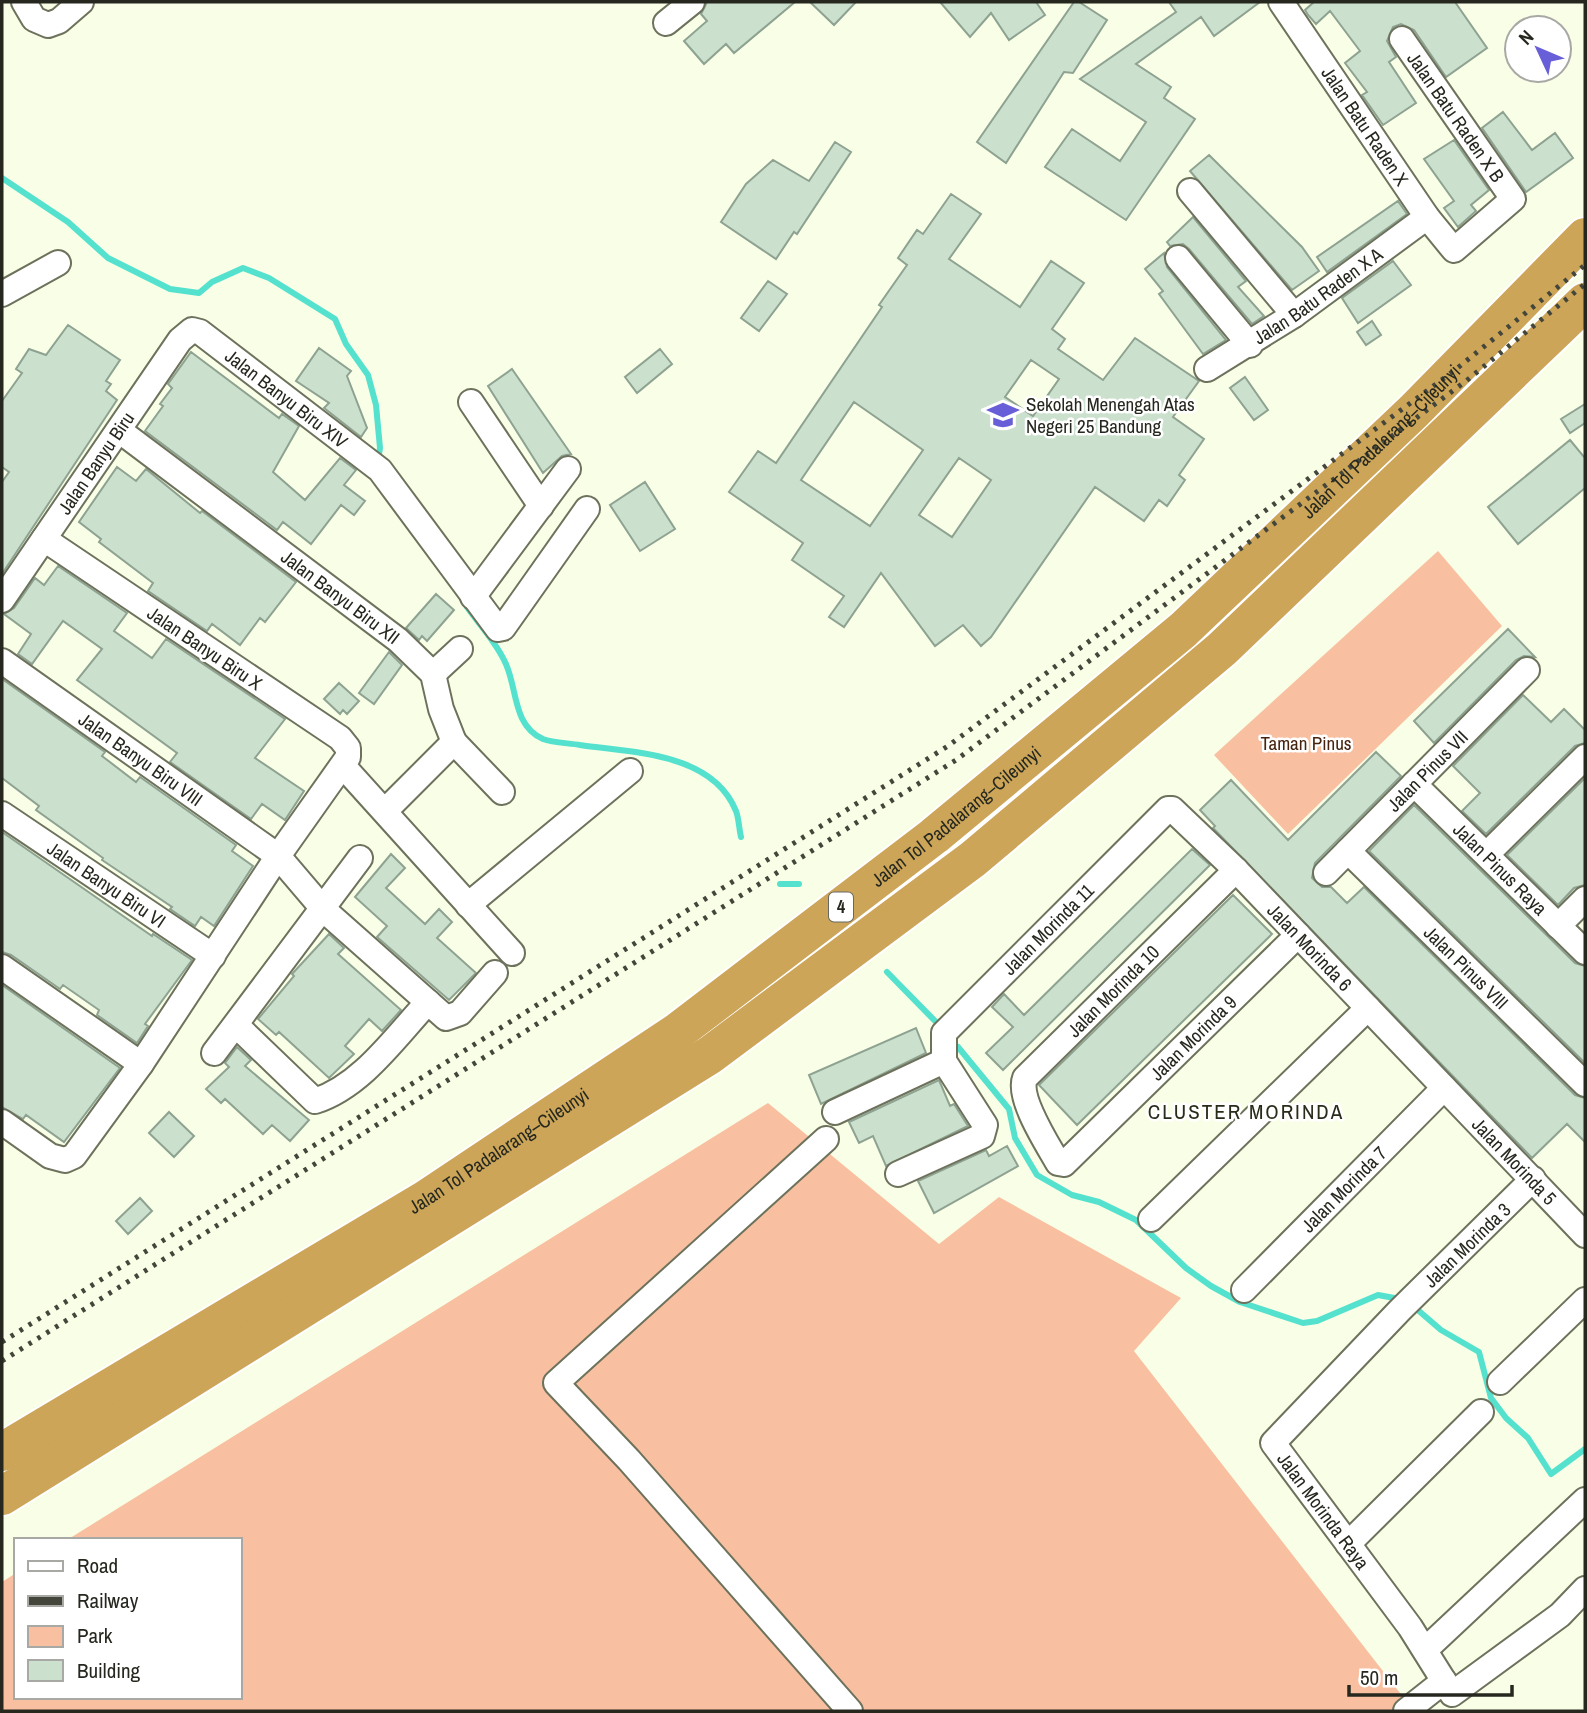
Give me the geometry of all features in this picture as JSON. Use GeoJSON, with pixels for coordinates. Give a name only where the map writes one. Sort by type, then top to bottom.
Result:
{"type":"FeatureCollection","features":[{"type":"Feature","properties":{"kind":"highway","name":"Jalan Tol Padalarang–Cileunyi"},"geometry":{"type":"LineString","coordinates":[[2,1452],[426,1199],[677,1031],[923,844],[1183,630],[1414,411],[1585,237]]}},
{"type":"Feature","properties":{"kind":"highway","name":"Jalan Tol Padalarang–Cileunyi"},"geometry":{"type":"LineString","coordinates":[[2,1496],[710,1055],[973,859],[1223,649],[1585,302]]}},
{"type":"Feature","properties":{"kind":"street"},"geometry":{"type":"LineString","coordinates":[[24,2],[34,19],[48,25],[59,21],[80,2]]}},
{"type":"Feature","properties":{"kind":"street"},"geometry":{"type":"LineString","coordinates":[[666,23],[692,2]]}},
{"type":"Feature","properties":{"kind":"street","name":"Jalan Batu Raden X"},"geometry":{"type":"LineString","coordinates":[[1281,2],[1427,217],[1454,250]]}},
{"type":"Feature","properties":{"kind":"street","name":"Jalan Batu Raden X B"},"geometry":{"type":"LineString","coordinates":[[1402,39],[1513,199],[1454,250]]}},
{"type":"Feature","properties":{"kind":"street"},"geometry":{"type":"LineString","coordinates":[[1190,191],[1294,315]]}},
{"type":"Feature","properties":{"kind":"street","name":"Jalan Batu Raden X A"},"geometry":{"type":"LineString","coordinates":[[1207,369],[1250,345],[1294,315],[1427,217]]}},
{"type":"Feature","properties":{"kind":"street"},"geometry":{"type":"LineString","coordinates":[[1178,258],[1250,345]]}},
{"type":"Feature","properties":{"kind":"street"},"geometry":{"type":"LineString","coordinates":[[2,294],[58,262]]}},
{"type":"Feature","properties":{"kind":"street","name":"Jalan Banyu Biru"},"geometry":{"type":"LineString","coordinates":[[2,600],[180,340],[192,330]]}},
{"type":"Feature","properties":{"kind":"street","name":"Jalan Banyu Biru XIV"},"geometry":{"type":"LineString","coordinates":[[192,330],[200,332],[374,466],[494,627],[503,628],[587,509]]}},
{"type":"Feature","properties":{"kind":"street"},"geometry":{"type":"LineString","coordinates":[[471,402],[541,506]]}},
{"type":"Feature","properties":{"kind":"street","name":"Jalan Banyu Biru XII"},"geometry":{"type":"LineString","coordinates":[[120,431],[398,640],[432,674]]}},
{"type":"Feature","properties":{"kind":"street"},"geometry":{"type":"LineString","coordinates":[[473,597],[568,468]]}},
{"type":"Feature","properties":{"kind":"street","name":"Jalan Banyu Biru X"},"geometry":{"type":"LineString","coordinates":[[44,540],[340,738],[348,748],[344,767]]}},
{"type":"Feature","properties":{"kind":"street"},"geometry":{"type":"LineString","coordinates":[[460,649],[432,674],[441,709],[454,742],[502,792]]}},
{"type":"Feature","properties":{"kind":"street","name":"Jalan Banyu Biru VIII"},"geometry":{"type":"LineString","coordinates":[[2,661],[278,856],[324,910],[446,1018],[460,1013],[495,973]]}},
{"type":"Feature","properties":{"kind":"street","name":"Jalan Pinus VII"},"geometry":{"type":"LineString","coordinates":[[1326,873],[1527,670]]}},
{"type":"Feature","properties":{"kind":"street"},"geometry":{"type":"LineString","coordinates":[[393,803],[454,742]]}},
{"type":"Feature","properties":{"kind":"street"},"geometry":{"type":"LineString","coordinates":[[1487,854],[1585,757]]}},
{"type":"Feature","properties":{"kind":"street"},"geometry":{"type":"LineString","coordinates":[[2,1122],[50,1156],[65,1160],[74,1156],[141,1064],[278,856],[344,767],[512,953]]}},
{"type":"Feature","properties":{"kind":"street"},"geometry":{"type":"LineString","coordinates":[[468,905],[630,771]]}},
{"type":"Feature","properties":{"kind":"street","name":"Jalan Pinus Raya"},"geometry":{"type":"LineString","coordinates":[[1414,784],[1585,952]]}},
{"type":"Feature","properties":{"kind":"street","name":"Jalan Morinda 6"},"geometry":{"type":"LineString","coordinates":[[1172,809],[1236,870],[1444,1088]]}},
{"type":"Feature","properties":{"kind":"street","name":"Jalan Morinda 11"},"geometry":{"type":"LineString","coordinates":[[944,1061],[944,1032],[1149,828],[1172,809]]}},
{"type":"Feature","properties":{"kind":"street","name":"Jalan Banyu Biru VI"},"geometry":{"type":"LineString","coordinates":[[2,814],[213,956]]}},
{"type":"Feature","properties":{"kind":"street","name":"Jalan Pinus VIII"},"geometry":{"type":"LineString","coordinates":[[1348,851],[1585,1084]]}},
{"type":"Feature","properties":{"kind":"street"},"geometry":{"type":"LineString","coordinates":[[214,1053],[324,910],[360,858]]}},
{"type":"Feature","properties":{"kind":"street","name":"Jalan Morinda 10"},"geometry":{"type":"LineString","coordinates":[[1035,1124],[1022,1085],[1025,1078],[1236,870]]}},
{"type":"Feature","properties":{"kind":"street"},"geometry":{"type":"LineString","coordinates":[[1558,926],[1585,899]]}},
{"type":"Feature","properties":{"kind":"street","name":"Jalan Morinda 9"},"geometry":{"type":"LineString","coordinates":[[1035,1124],[1058,1163],[1064,1164],[1298,934]]}},
{"type":"Feature","properties":{"kind":"street"},"geometry":{"type":"LineString","coordinates":[[2,967],[141,1064]]}},
{"type":"Feature","properties":{"kind":"street"},"geometry":{"type":"LineString","coordinates":[[236,1025],[315,1101],[327,1097],[357,1077],[428,1002]]}},
{"type":"Feature","properties":{"kind":"street"},"geometry":{"type":"LineString","coordinates":[[1151,1219],[1368,1008]]}},
{"type":"Feature","properties":{"kind":"street"},"geometry":{"type":"LineString","coordinates":[[835,1112],[944,1061],[985,1125],[985,1130],[982,1136],[898,1174]]}},
{"type":"Feature","properties":{"kind":"street","name":"Jalan Morinda 5"},"geometry":{"type":"LineString","coordinates":[[1444,1088],[1585,1235]]}},
{"type":"Feature","properties":{"kind":"street","name":"Jalan Morinda 7"},"geometry":{"type":"LineString","coordinates":[[1244,1290],[1444,1088]]}},
{"type":"Feature","properties":{"kind":"street"},"geometry":{"type":"LineString","coordinates":[[826,1139],[556,1383],[629,1460],[850,1711]]}},
{"type":"Feature","properties":{"kind":"street","name":"Jalan Morinda 3"},"geometry":{"type":"LineString","coordinates":[[1408,1302],[1534,1179]]}},
{"type":"Feature","properties":{"kind":"street"},"geometry":{"type":"LineString","coordinates":[[1500,1382],[1585,1300]]}},
{"type":"Feature","properties":{"kind":"street","name":"Jalan Morinda Raya"},"geometry":{"type":"LineString","coordinates":[[1408,1302],[1273,1443],[1410,1627],[1444,1681]]}},
{"type":"Feature","properties":{"kind":"street"},"geometry":{"type":"LineString","coordinates":[[1348,1544],[1481,1412]]}},
{"type":"Feature","properties":{"kind":"street"},"geometry":{"type":"LineString","coordinates":[[1425,1650],[1585,1500]]}},
{"type":"Feature","properties":{"kind":"street"},"geometry":{"type":"LineString","coordinates":[[1406,1711],[1444,1681],[1452,1694],[1560,1615],[1585,1589]]}},
{"type":"Feature","properties":{"kind":"green space","name":"Taman Pinus"},"geometry":{"type":"Polygon","coordinates":[[[1438,551],[1502,626],[1288,834],[1214,755],[1438,551]]]}},
{"type":"Feature","properties":{"kind":"green space"},"geometry":{"type":"Polygon","coordinates":[[[768,1103],[939,1244],[999,1197],[1181,1298],[1134,1351],[1414,1711],[2,1711],[2,1582],[14,1574],[14,1699],[242,1699],[242,1538],[70,1538],[768,1103]]]}},
{"type":"Feature","properties":{"kind":"building"},"geometry":{"type":"Polygon","coordinates":[[[707,2],[795,2],[734,53],[726,44],[704,64],[684,41],[707,21],[701,14],[707,2]]]}},
{"type":"Feature","properties":{"kind":"building"},"geometry":{"type":"Polygon","coordinates":[[[810,2],[856,2],[834,25],[810,2]]]}},
{"type":"Feature","properties":{"kind":"building"},"geometry":{"type":"Polygon","coordinates":[[[940,2],[1036,2],[1045,15],[1009,40],[991,13],[970,37],[940,2]]]}},
{"type":"Feature","properties":{"kind":"building"},"geometry":{"type":"Polygon","coordinates":[[[1074,2],[1079,2],[1107,20],[1073,73],[1064,72],[1006,163],[977,142],[1074,2]]]}},
{"type":"Feature","properties":{"kind":"building"},"geometry":{"type":"Polygon","coordinates":[[[1169,2],[1260,2],[1214,36],[1201,17],[1136,64],[1171,87],[1164,98],[1195,119],[1126,220],[1045,167],[1072,129],[1120,161],[1146,122],[1080,79],[1176,12],[1169,2]]]}},
{"type":"Feature","properties":{"kind":"building"},"geometry":{"type":"Polygon","coordinates":[[[1314,2],[1455,2],[1487,48],[1446,77],[1414,30],[1401,24],[1393,27],[1387,41],[1396,57],[1389,62],[1416,103],[1383,125],[1362,95],[1367,92],[1345,63],[1360,51],[1330,11],[1316,24],[1305,10],[1314,2]]]}},
{"type":"Feature","properties":{"kind":"building"},"geometry":{"type":"Polygon","coordinates":[[[1503,112],[1532,150],[1555,133],[1573,158],[1526,192],[1482,128],[1503,112]]]}},
{"type":"Feature","properties":{"kind":"building"},"geometry":{"type":"Polygon","coordinates":[[[1454,140],[1489,190],[1471,205],[1476,211],[1458,227],[1444,208],[1454,201],[1424,159],[1454,140]]]}},
{"type":"Feature","properties":{"kind":"building"},"geometry":{"type":"Polygon","coordinates":[[[835,142],[851,152],[797,234],[794,232],[776,259],[721,222],[746,184],[773,160],[809,181],[835,142]]]}},
{"type":"Feature","properties":{"kind":"building"},"geometry":{"type":"Polygon","coordinates":[[[1209,155],[1302,247],[1319,271],[1292,290],[1190,171],[1209,155]]]}},
{"type":"Feature","properties":{"kind":"building"},"geometry":{"type":"Polygon","coordinates":[[[951,194],[981,214],[949,259],[1020,307],[1051,261],[1084,283],[1052,329],[1065,339],[1058,349],[1103,380],[1135,338],[1199,381],[1173,417],[1204,439],[1179,475],[1185,480],[1167,506],[1159,500],[1144,521],[1095,487],[991,637],[981,646],[963,625],[935,646],[881,573],[844,627],[829,617],[844,596],[792,560],[803,543],[729,492],[758,451],[776,463],[882,307],[879,305],[907,265],[898,258],[917,230],[923,234],[951,194]],[[1031,360],[1005,397],[1033,416],[1059,379],[1031,360]],[[854,402],[801,480],[870,526],[923,450],[854,402]],[[959,458],[919,515],[952,537],[991,480],[959,458]]]}},
{"type":"Feature","properties":{"kind":"building"},"geometry":{"type":"Polygon","coordinates":[[[1398,201],[1407,214],[1327,272],[1317,257],[1398,201]]]}},
{"type":"Feature","properties":{"kind":"building"},"geometry":{"type":"Polygon","coordinates":[[[1193,217],[1246,281],[1238,287],[1264,316],[1252,324],[1189,249],[1183,244],[1170,246],[1167,242],[1193,217]]]}},
{"type":"Feature","properties":{"kind":"building"},"geometry":{"type":"Polygon","coordinates":[[[1164,253],[1167,267],[1226,340],[1203,354],[1159,294],[1163,291],[1145,269],[1164,253]]]}},
{"type":"Feature","properties":{"kind":"building"},"geometry":{"type":"Polygon","coordinates":[[[1393,261],[1411,285],[1358,323],[1342,298],[1393,261]]]}},
{"type":"Feature","properties":{"kind":"building"},"geometry":{"type":"Polygon","coordinates":[[[768,281],[787,294],[759,331],[741,318],[768,281]]]}},
{"type":"Feature","properties":{"kind":"building"},"geometry":{"type":"Polygon","coordinates":[[[1372,321],[1381,335],[1366,345],[1357,332],[1372,321]]]}},
{"type":"Feature","properties":{"kind":"building"},"geometry":{"type":"Polygon","coordinates":[[[68,325],[120,360],[106,381],[111,384],[106,391],[117,400],[2,574],[2,482],[9,472],[2,467],[2,401],[22,373],[16,369],[29,349],[46,355],[68,325]]]}},
{"type":"Feature","properties":{"kind":"building"},"geometry":{"type":"Polygon","coordinates":[[[319,348],[351,371],[347,376],[367,428],[361,437],[324,408],[329,403],[296,381],[319,348]]]}},
{"type":"Feature","properties":{"kind":"building"},"geometry":{"type":"Polygon","coordinates":[[[660,349],[672,364],[637,393],[625,377],[660,349]]]}},
{"type":"Feature","properties":{"kind":"building"},"geometry":{"type":"Polygon","coordinates":[[[191,352],[279,418],[282,414],[299,426],[273,472],[305,500],[340,458],[356,470],[344,485],[365,501],[354,515],[341,505],[311,544],[283,522],[277,530],[145,431],[172,388],[168,384],[191,352]]]}},
{"type":"Feature","properties":{"kind":"building"},"geometry":{"type":"Polygon","coordinates":[[[512,369],[571,454],[562,456],[543,473],[488,386],[512,369]]]}},
{"type":"Feature","properties":{"kind":"building"},"geometry":{"type":"Polygon","coordinates":[[[1245,377],[1268,410],[1254,420],[1230,388],[1245,377]]]}},
{"type":"Feature","properties":{"kind":"building"},"geometry":{"type":"Polygon","coordinates":[[[1585,404],[1585,423],[1570,433],[1561,419],[1585,404]]]}},
{"type":"Feature","properties":{"kind":"building"},"geometry":{"type":"Polygon","coordinates":[[[1570,440],[1585,458],[1585,488],[1518,544],[1488,507],[1570,440]]]}},
{"type":"Feature","properties":{"kind":"building"},"geometry":{"type":"Polygon","coordinates":[[[117,467],[136,481],[146,469],[200,513],[202,511],[296,582],[265,622],[260,618],[240,645],[212,624],[207,631],[148,591],[153,583],[99,542],[101,539],[79,522],[117,467]]]}},
{"type":"Feature","properties":{"kind":"building"},"geometry":{"type":"Polygon","coordinates":[[[645,482],[675,529],[640,551],[610,505],[645,482]]]}},
{"type":"Feature","properties":{"kind":"building"},"geometry":{"type":"Polygon","coordinates":[[[58,566],[127,613],[114,631],[152,658],[166,639],[285,719],[255,758],[304,791],[285,820],[262,804],[251,819],[170,762],[177,753],[77,680],[102,649],[63,621],[32,664],[18,654],[31,634],[4,614],[14,608],[35,578],[44,585],[58,566]]]}},
{"type":"Feature","properties":{"kind":"building"},"geometry":{"type":"Polygon","coordinates":[[[436,594],[454,610],[427,641],[422,636],[419,640],[406,628],[436,594]]]}},
{"type":"Feature","properties":{"kind":"building"},"geometry":{"type":"Polygon","coordinates":[[[1508,629],[1535,657],[1524,656],[1516,660],[1434,743],[1414,721],[1508,629]]]}},
{"type":"Feature","properties":{"kind":"building"},"geometry":{"type":"Polygon","coordinates":[[[389,652],[402,665],[374,704],[359,693],[389,652]]]}},
{"type":"Feature","properties":{"kind":"building"},"geometry":{"type":"Polygon","coordinates":[[[2,679],[105,752],[102,756],[136,782],[140,777],[236,845],[232,851],[253,866],[214,926],[201,917],[195,926],[170,909],[172,907],[102,860],[103,858],[36,810],[39,806],[2,778],[2,679]]]}},
{"type":"Feature","properties":{"kind":"building"},"geometry":{"type":"Polygon","coordinates":[[[339,683],[359,701],[347,714],[343,710],[340,714],[324,699],[339,683]]]}},
{"type":"Feature","properties":{"kind":"building"},"geometry":{"type":"Polygon","coordinates":[[[1523,695],[1551,722],[1564,709],[1585,730],[1585,743],[1575,746],[1486,834],[1462,811],[1480,793],[1453,766],[1523,695]]]}},
{"type":"Feature","properties":{"kind":"building"},"geometry":{"type":"Polygon","coordinates":[[[1376,752],[1401,776],[1315,863],[1312,878],[1322,887],[1331,887],[1347,903],[1364,887],[1575,1095],[1585,1098],[1585,1142],[1567,1124],[1532,1158],[1213,828],[1215,826],[1200,810],[1231,780],[1288,840],[1376,752]]]}},
{"type":"Feature","properties":{"kind":"building"},"geometry":{"type":"Polygon","coordinates":[[[1585,778],[1585,885],[1574,888],[1558,905],[1507,855],[1585,778]]]}},
{"type":"Feature","properties":{"kind":"building"},"geometry":{"type":"Polygon","coordinates":[[[1414,805],[1575,963],[1585,966],[1585,1063],[1369,851],[1414,805]]]}},
{"type":"Feature","properties":{"kind":"building"},"geometry":{"type":"Polygon","coordinates":[[[2,832],[152,936],[153,934],[192,960],[145,1024],[148,1026],[137,1043],[97,1015],[99,1010],[63,985],[60,989],[11,955],[2,952],[2,832]]]}},
{"type":"Feature","properties":{"kind":"building"},"geometry":{"type":"Polygon","coordinates":[[[1192,849],[1210,865],[1003,1070],[986,1053],[1013,1027],[992,1007],[1004,994],[1024,1015],[1192,849]]]}},
{"type":"Feature","properties":{"kind":"building"},"geometry":{"type":"Polygon","coordinates":[[[391,854],[405,868],[386,888],[425,924],[439,909],[452,922],[437,938],[476,973],[449,1000],[377,937],[387,926],[355,897],[391,854]]]}},
{"type":"Feature","properties":{"kind":"building"},"geometry":{"type":"Polygon","coordinates":[[[1233,895],[1272,934],[1077,1125],[1039,1085],[1233,895]]]}},
{"type":"Feature","properties":{"kind":"building"},"geometry":{"type":"Polygon","coordinates":[[[329,934],[344,948],[338,954],[401,1010],[382,1031],[369,1019],[345,1046],[354,1054],[329,1078],[279,1032],[276,1035],[258,1019],[294,976],[292,974],[329,934]]]}},
{"type":"Feature","properties":{"kind":"building"},"geometry":{"type":"Polygon","coordinates":[[[2,985],[120,1068],[64,1142],[26,1115],[23,1119],[2,1107],[2,985]]]}},
{"type":"Feature","properties":{"kind":"building"},"geometry":{"type":"Polygon","coordinates":[[[916,1028],[926,1053],[821,1104],[809,1075],[916,1028]]]}},
{"type":"Feature","properties":{"kind":"building"},"geometry":{"type":"Polygon","coordinates":[[[237,1047],[251,1060],[245,1066],[309,1120],[290,1141],[272,1125],[263,1134],[225,1099],[221,1103],[206,1089],[229,1067],[225,1063],[237,1047]]]}},
{"type":"Feature","properties":{"kind":"building"},"geometry":{"type":"Polygon","coordinates":[[[939,1080],[950,1106],[954,1104],[968,1126],[886,1166],[873,1136],[859,1143],[849,1122],[939,1080]]]}},
{"type":"Feature","properties":{"kind":"building"},"geometry":{"type":"Polygon","coordinates":[[[169,1112],[194,1136],[174,1157],[149,1133],[169,1112]]]}},
{"type":"Feature","properties":{"kind":"building"},"geometry":{"type":"Polygon","coordinates":[[[1007,1146],[1018,1166],[934,1213],[918,1181],[986,1150],[989,1156],[1007,1146]]]}},
{"type":"Feature","properties":{"kind":"building"},"geometry":{"type":"Polygon","coordinates":[[[140,1198],[152,1211],[128,1234],[116,1221],[140,1198]]]}},
{"type":"Feature","properties":{"kind":"waterway"},"geometry":{"type":"LineString","coordinates":[[2,178],[68,222],[108,258],[170,289],[199,293],[212,282],[243,268],[269,278],[335,319],[346,344],[368,375],[376,405],[380,448],[378,460]]}},
{"type":"Feature","properties":{"kind":"waterway"},"geometry":{"type":"LineString","coordinates":[[467,607],[492,639],[504,660],[520,714],[533,733],[551,741],[646,754],[690,766],[709,777],[725,792],[736,811],[741,837]]}},
{"type":"Feature","properties":{"kind":"waterway"},"geometry":{"type":"LineString","coordinates":[[780,884],[799,884]]}},
{"type":"Feature","properties":{"kind":"waterway"},"geometry":{"type":"LineString","coordinates":[[887,972],[937,1023]]}},
{"type":"Feature","properties":{"kind":"waterway"},"geometry":{"type":"LineString","coordinates":[[958,1047],[1009,1109],[1015,1138],[1037,1175],[1072,1195],[1099,1202],[1136,1220],[1186,1268],[1211,1286],[1240,1302],[1303,1323],[1317,1321],[1378,1295],[1400,1299]]}},
{"type":"Feature","properties":{"kind":"waterway"},"geometry":{"type":"LineString","coordinates":[[1412,1305],[1441,1330],[1479,1352],[1491,1398],[1506,1418],[1528,1438],[1551,1474],[1585,1449]]}},
{"type":"Feature","properties":{"kind":"railway"},"geometry":{"type":"LineString","coordinates":[[2,1342],[948,746],[1455,370],[1585,265]]}},
{"type":"Feature","properties":{"kind":"railway"},"geometry":{"type":"LineString","coordinates":[[2,1361],[956,760],[1466,381],[1585,284]]}},
{"type":"Feature","properties":{"kind":"place","name":"Sekolah Menengah Atas Negeri 25 Bandung"},"geometry":{"type":"Point","coordinates":[1003,415]}},
{"type":"Feature","properties":{"kind":"district","name":"CLUSTER MORINDA"},"geometry":{"type":"Point","coordinates":[1246,1112]}}]}
